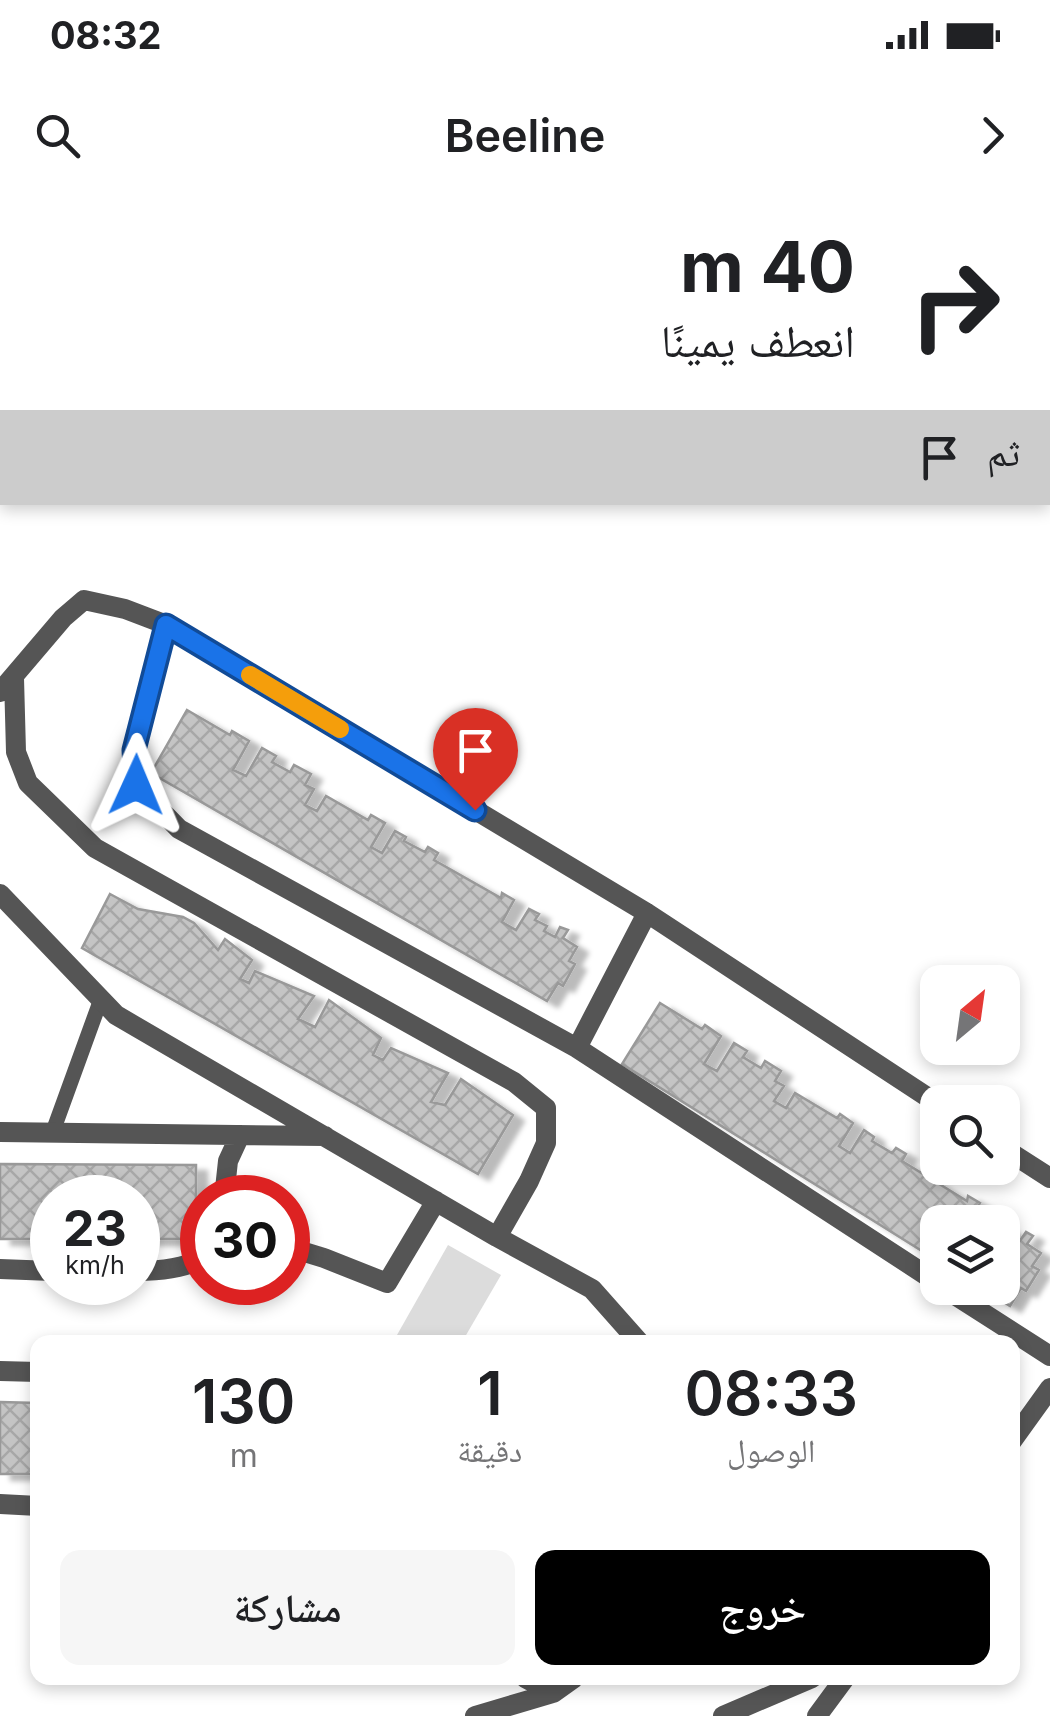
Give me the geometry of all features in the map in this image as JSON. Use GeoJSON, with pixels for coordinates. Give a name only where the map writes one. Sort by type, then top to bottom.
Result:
{"type":"FeatureCollection","features":[{"type":"Feature","properties":{"kind":"street"},"geometry":{"type":"LineString","coordinates":[[497,1237],[546,1143],[546,1108],[514,1082],[95,848],[28,784],[16,752],[7,685],[63,618],[84,600],[125,609],[166,625],[647,913],[920,1092]]}},
{"type":"Feature","properties":{"kind":"street"},"geometry":{"type":"LineString","coordinates":[[166,625],[134,750],[136,785],[179,829],[577,1048],[920,1271]]}},
{"type":"Feature","properties":{"kind":"street"},"geometry":{"type":"LineString","coordinates":[[0,894],[116,1015],[592,1289],[632,1335]]}},
{"type":"Feature","properties":{"kind":"street"},"geometry":{"type":"LineString","coordinates":[[577,1048],[647,913]]}},
{"type":"Feature","properties":{"kind":"street"},"geometry":{"type":"LineString","coordinates":[[0,1132],[327,1136]]}},
{"type":"Feature","properties":{"kind":"street"},"geometry":{"type":"LineString","coordinates":[[226,1175],[228,1161],[240,1135]]}},
{"type":"Feature","properties":{"kind":"street"},"geometry":{"type":"LineString","coordinates":[[1020,1159],[1050,1178]]}},
{"type":"Feature","properties":{"kind":"street"},"geometry":{"type":"LineString","coordinates":[[310,1254],[387,1282],[436,1201]]}},
{"type":"Feature","properties":{"kind":"street"},"geometry":{"type":"LineString","coordinates":[[0,1269],[30,1270]]}},
{"type":"Feature","properties":{"kind":"street"},"geometry":{"type":"LineString","coordinates":[[970,1305],[1017,1335]]}},
{"type":"Feature","properties":{"kind":"street"},"geometry":{"type":"LineString","coordinates":[[1020,1337],[1050,1356]]}},
{"type":"Feature","properties":{"kind":"street"},"geometry":{"type":"LineString","coordinates":[[0,1371],[30,1372]]}},
{"type":"Feature","properties":{"kind":"street"},"geometry":{"type":"LineString","coordinates":[[1020,1430],[1050,1388]]}},
{"type":"Feature","properties":{"kind":"street"},"geometry":{"type":"LineString","coordinates":[[0,1504],[30,1506]]}},
{"type":"Feature","properties":{"kind":"street"},"geometry":{"type":"LineString","coordinates":[[538,1685],[552,1693]]}},
{"type":"Feature","properties":{"kind":"street"},"geometry":{"type":"LineString","coordinates":[[475,1716],[552,1693],[564,1685]]}},
{"type":"Feature","properties":{"kind":"street"},"geometry":{"type":"LineString","coordinates":[[723,1716],[796,1685]]}},
{"type":"Feature","properties":{"kind":"street"},"geometry":{"type":"LineString","coordinates":[[817,1716],[841,1685]]}},
{"type":"Feature","properties":{"kind":"lane"},"geometry":{"type":"LineString","coordinates":[[52,1134],[100,999]]}},
{"type":"Feature","properties":{"kind":"shaded area"},"geometry":{"type":"Polygon","coordinates":[[[448,1245],[501,1275],[466,1335],[397,1335],[448,1245]]]}},
{"type":"Feature","properties":{"kind":"building"},"geometry":{"type":"Polygon","coordinates":[[[187,710],[230,735],[232,731],[249,741],[233,770],[246,776],[262,748],[276,756],[272,762],[290,772],[294,765],[311,774],[305,785],[314,789],[305,805],[317,811],[326,796],[368,820],[371,815],[385,823],[371,847],[382,853],[395,831],[406,837],[404,841],[425,852],[428,847],[438,853],[434,860],[501,898],[502,893],[514,900],[502,922],[516,930],[529,909],[539,914],[535,920],[547,926],[544,931],[555,937],[560,927],[568,930],[563,938],[577,947],[569,961],[575,964],[563,986],[558,983],[547,1001],[151,773],[187,710]]]}},
{"type":"Feature","properties":{"kind":"building"},"geometry":{"type":"Polygon","coordinates":[[[110,894],[138,909],[183,917],[194,923],[218,950],[225,939],[252,960],[240,979],[249,983],[255,971],[314,996],[298,1019],[315,1027],[329,1000],[381,1038],[373,1055],[383,1060],[391,1048],[448,1073],[431,1102],[445,1105],[461,1079],[513,1115],[478,1174],[82,948],[110,894]]]}},
{"type":"Feature","properties":{"kind":"building"},"geometry":{"type":"Polygon","coordinates":[[[660,1003],[721,1036],[704,1064],[717,1071],[734,1043],[747,1051],[743,1057],[761,1068],[765,1061],[781,1071],[775,1081],[784,1086],[774,1101],[786,1108],[795,1093],[853,1123],[839,1146],[850,1153],[864,1130],[874,1137],[872,1141],[892,1153],[896,1148],[906,1154],[902,1161],[920,1172],[920,1185],[941,1185],[967,1201],[968,1196],[980,1203],[920,1205],[920,1250],[622,1064],[660,1003]]]}},
{"type":"Feature","properties":{"kind":"building"},"geometry":{"type":"Polygon","coordinates":[[[0,1164],[196,1165],[196,1175],[180,1175],[180,1239],[160,1239],[160,1175],[30,1175],[30,1239],[0,1239],[0,1164]]]}},
{"type":"Feature","properties":{"kind":"building"},"geometry":{"type":"Polygon","coordinates":[[[1026,1232],[1033,1236],[1027,1244],[1041,1253],[1032,1266],[1039,1270],[1026,1291],[1021,1288],[1020,1241],[1026,1232]]]}},
{"type":"Feature","properties":{"kind":"building"},"geometry":{"type":"Polygon","coordinates":[[[0,1402],[30,1403],[30,1474],[0,1474],[0,1402]]]}},
{"type":"Feature","properties":{"kind":"slow traffic"},"geometry":{"type":"LineString","coordinates":[[250,675],[340,729]]}},
{"type":"Feature","properties":{"kind":"route"},"geometry":{"type":"LineString","coordinates":[[136,785],[134,750],[166,625],[475,810]]}}]}
